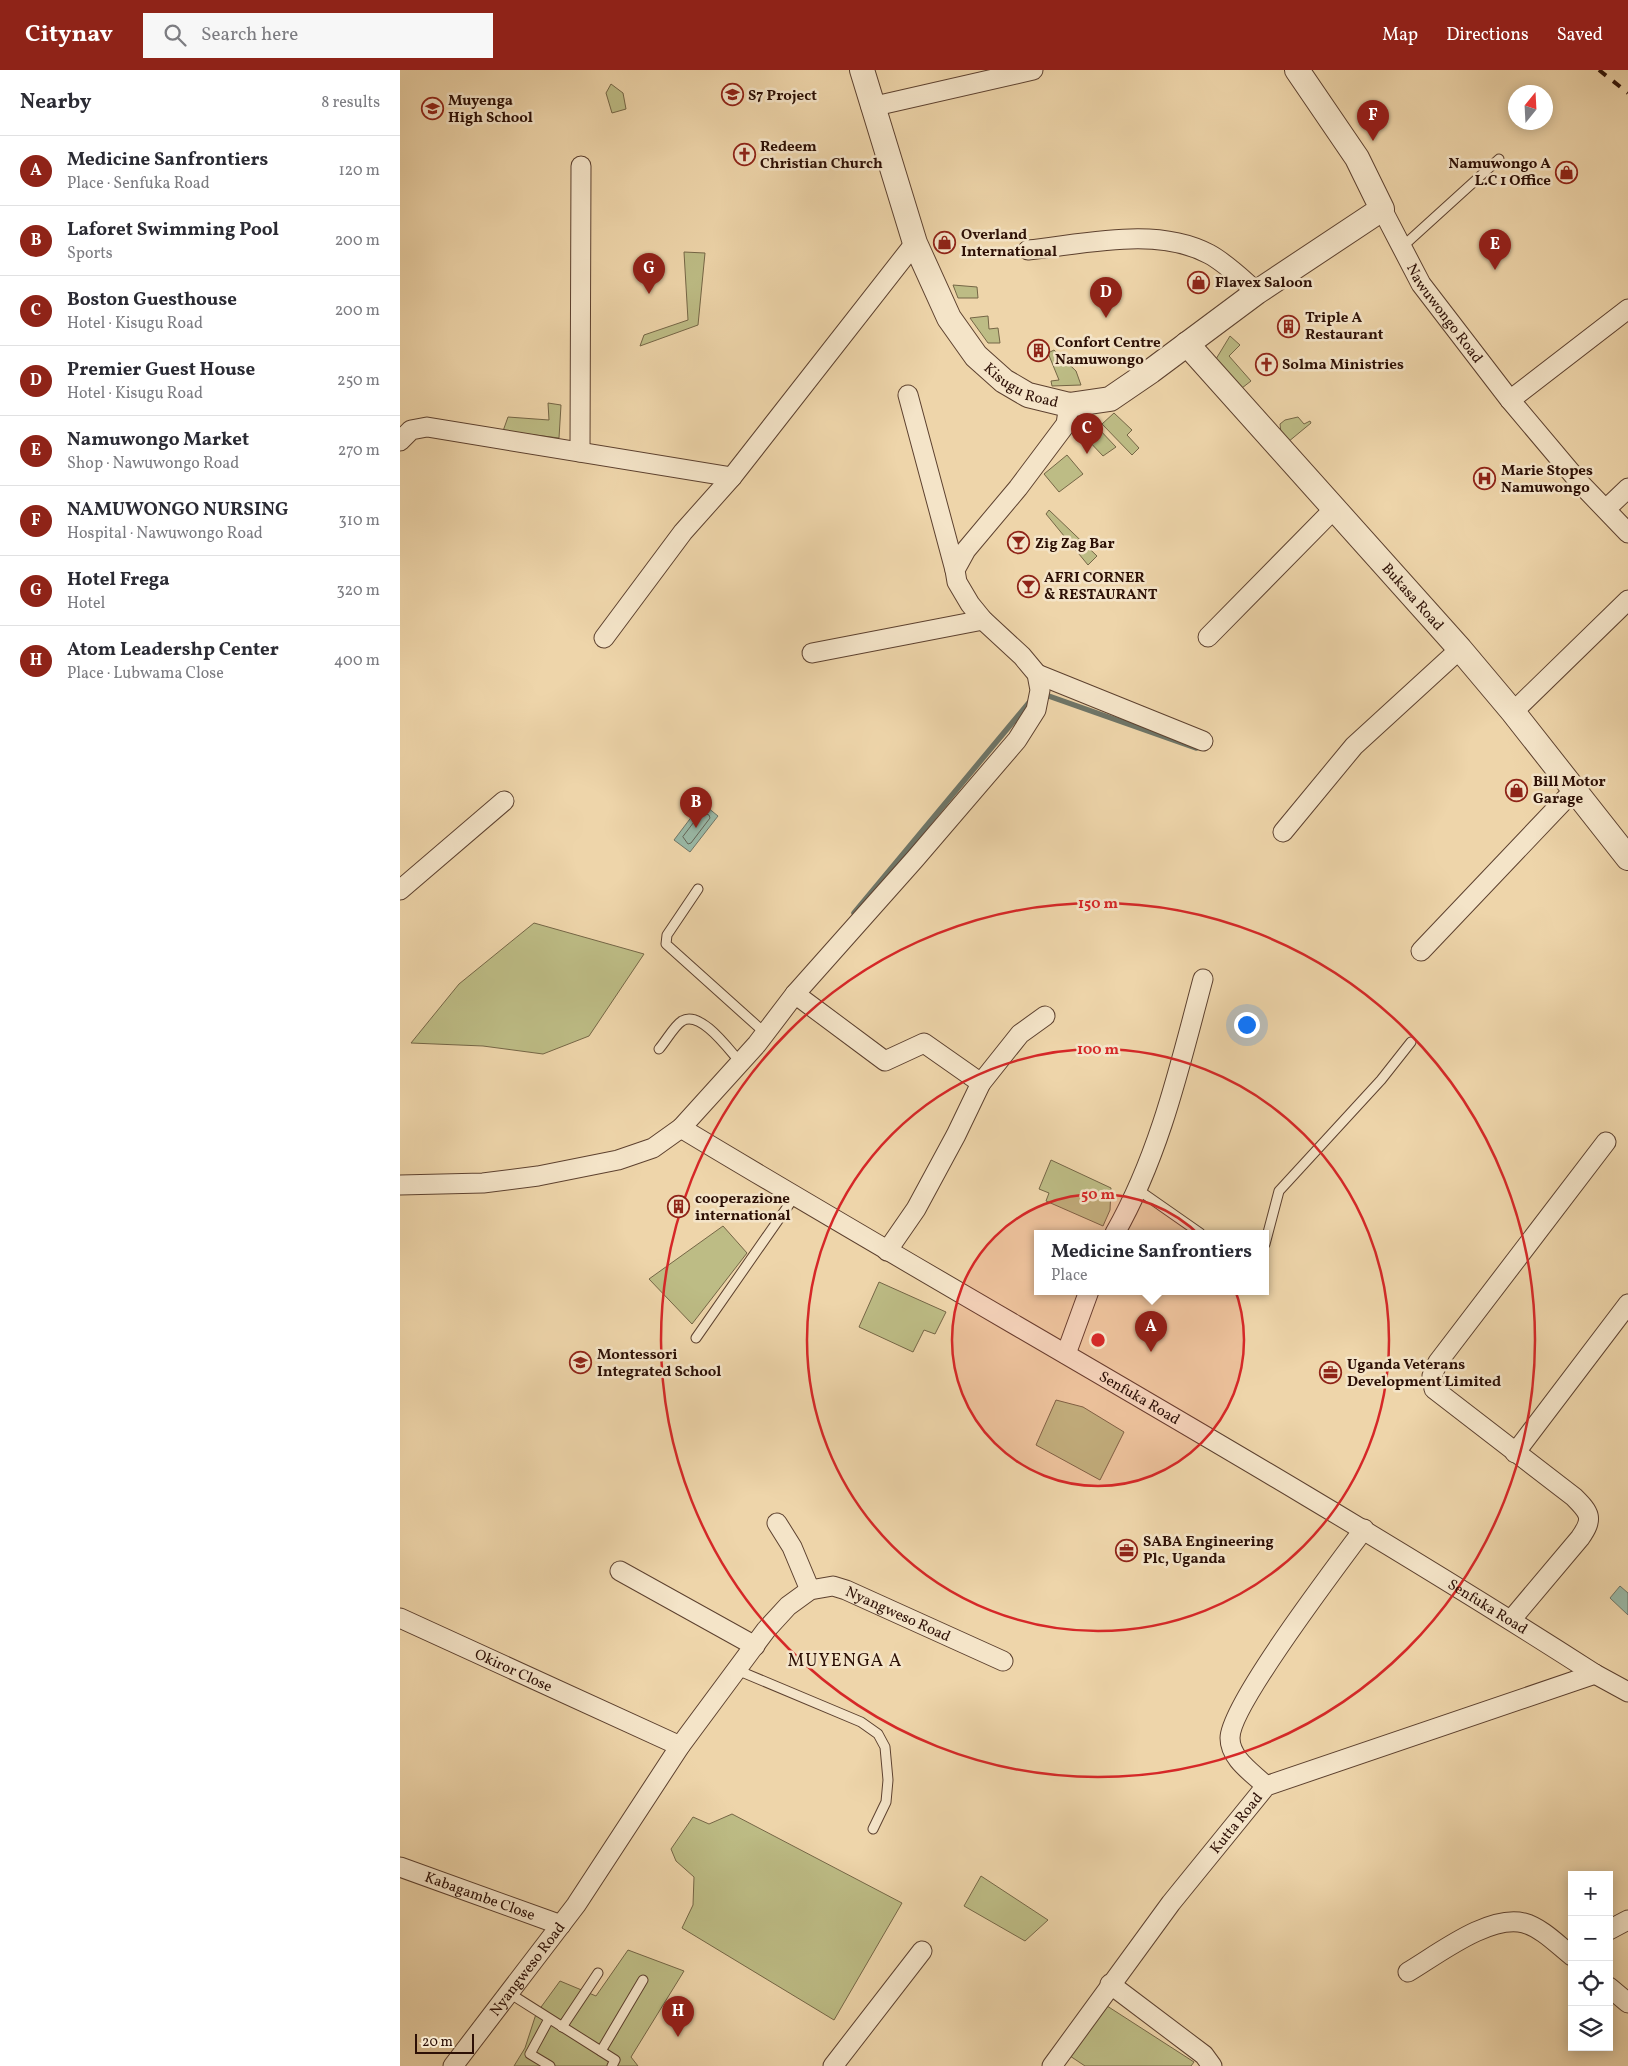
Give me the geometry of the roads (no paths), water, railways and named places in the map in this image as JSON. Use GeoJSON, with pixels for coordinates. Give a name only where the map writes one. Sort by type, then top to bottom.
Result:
{"type":"FeatureCollection","features":[{"type":"Feature","properties":{"kind":"street","name":"Kisugu Road"},"geometry":{"type":"LineString","coordinates":[[862,70],[915,243],[949,318],[976,356],[1004,381],[1028,395],[1069,405],[1110,399],[1257,292],[1382,209]]}},
{"type":"Feature","properties":{"kind":"street"},"geometry":{"type":"LineString","coordinates":[[872,107],[1033,70]]}},
{"type":"Feature","properties":{"kind":"street","name":"Nawuwongo Road"},"geometry":{"type":"LineString","coordinates":[[1297,70],[1357,158],[1420,284],[1510,400],[1580,483],[1628,533]]}},
{"type":"Feature","properties":{"kind":"street"},"geometry":{"type":"LineString","coordinates":[[580,452],[581,166]]}},
{"type":"Feature","properties":{"kind":"street"},"geometry":{"type":"LineString","coordinates":[[1028,250],[1141,238],[1164,239],[1188,244],[1210,255],[1257,292]]}},
{"type":"Feature","properties":{"kind":"street"},"geometry":{"type":"LineString","coordinates":[[604,638],[683,532],[732,477],[915,243]]}},
{"type":"Feature","properties":{"kind":"street"},"geometry":{"type":"LineString","coordinates":[[1510,400],[1628,309]]}},
{"type":"Feature","properties":{"kind":"street","name":"Bukasa Road"},"geometry":{"type":"LineString","coordinates":[[1187,344],[1460,649],[1513,712],[1628,858]]}},
{"type":"Feature","properties":{"kind":"street"},"geometry":{"type":"LineString","coordinates":[[908,395],[960,588],[983,620],[996,629],[1037,674],[1203,742]]}},
{"type":"Feature","properties":{"kind":"street"},"geometry":{"type":"LineString","coordinates":[[955,570],[966,550],[1018,488],[1066,424],[1069,405]]}},
{"type":"Feature","properties":{"kind":"street"},"geometry":{"type":"LineString","coordinates":[[400,441],[411,430],[427,427],[732,477]]}},
{"type":"Feature","properties":{"kind":"street"},"geometry":{"type":"LineString","coordinates":[[1606,509],[1628,488]]}},
{"type":"Feature","properties":{"kind":"street"},"geometry":{"type":"LineString","coordinates":[[1208,637],[1334,509]]}},
{"type":"Feature","properties":{"kind":"street"},"geometry":{"type":"LineString","coordinates":[[1513,712],[1628,600]]}},
{"type":"Feature","properties":{"kind":"street"},"geometry":{"type":"LineString","coordinates":[[812,653],[983,620]]}},
{"type":"Feature","properties":{"kind":"street"},"geometry":{"type":"LineString","coordinates":[[1283,832],[1354,746],[1460,649]]}},
{"type":"Feature","properties":{"kind":"street"},"geometry":{"type":"LineString","coordinates":[[400,1185],[483,1183],[538,1176],[618,1160],[653,1148],[681,1128],[765,1033],[795,994],[1017,740],[1033,716],[1039,700],[1040,690],[1037,674]]}},
{"type":"Feature","properties":{"kind":"street"},"geometry":{"type":"LineString","coordinates":[[1421,951],[1574,790]]}},
{"type":"Feature","properties":{"kind":"street"},"geometry":{"type":"LineString","coordinates":[[400,890],[504,800]]}},
{"type":"Feature","properties":{"kind":"street"},"geometry":{"type":"LineString","coordinates":[[1116,1230],[1137,1189],[1165,1116],[1203,978]]}},
{"type":"Feature","properties":{"kind":"street"},"geometry":{"type":"LineString","coordinates":[[795,994],[886,1060],[924,1043],[981,1083]]}},
{"type":"Feature","properties":{"kind":"street"},"geometry":{"type":"LineString","coordinates":[[887,1251],[916,1209],[956,1135],[981,1083],[1020,1034],[1044,1016]]}},
{"type":"Feature","properties":{"kind":"street","name":"Senfuka Road"},"geometry":{"type":"LineString","coordinates":[[681,1128],[887,1251],[1364,1529],[1595,1674],[1628,1692]]}},
{"type":"Feature","properties":{"kind":"street"},"geometry":{"type":"LineString","coordinates":[[1511,1620],[1580,1538],[1587,1527],[1589,1517],[1585,1508],[1574,1497],[1434,1389],[1432,1376],[1438,1362],[1606,1142]]}},
{"type":"Feature","properties":{"kind":"street"},"geometry":{"type":"LineString","coordinates":[[1066,1354],[1088,1295]]}},
{"type":"Feature","properties":{"kind":"street"},"geometry":{"type":"LineString","coordinates":[[1515,1452],[1628,1304]]}},
{"type":"Feature","properties":{"kind":"street"},"geometry":{"type":"LineString","coordinates":[[777,1523],[792,1547],[810,1590]]}},
{"type":"Feature","properties":{"kind":"street"},"geometry":{"type":"LineString","coordinates":[[1266,1786],[1239,1761],[1233,1752],[1230,1740],[1231,1728],[1245,1700],[1274,1656],[1364,1529]]}},
{"type":"Feature","properties":{"kind":"street"},"geometry":{"type":"LineString","coordinates":[[620,1571],[755,1646]]}},
{"type":"Feature","properties":{"kind":"street","name":"Nyangweso Road"},"geometry":{"type":"LineString","coordinates":[[453,2066],[561,1925],[600,1870],[680,1746],[755,1646],[788,1606],[810,1590],[833,1586],[846,1590],[1003,1661]]}},
{"type":"Feature","properties":{"kind":"street","name":"Okiror Close"},"geometry":{"type":"LineString","coordinates":[[402,1619],[518,1674],[623,1719],[680,1746]]}},
{"type":"Feature","properties":{"kind":"street","name":"Kutta Road"},"geometry":{"type":"LineString","coordinates":[[1052,2066],[1110,1984],[1171,1903],[1266,1786],[1595,1674]]}},
{"type":"Feature","properties":{"kind":"street","name":"Kabagambe Close"},"geometry":{"type":"LineString","coordinates":[[400,1867],[561,1925]]}},
{"type":"Feature","properties":{"kind":"street"},"geometry":{"type":"LineString","coordinates":[[1613,1928],[1628,1920]]}},
{"type":"Feature","properties":{"kind":"street"},"geometry":{"type":"LineString","coordinates":[[1408,1972],[1482,1929],[1504,1922],[1524,1923],[1568,1952]]}},
{"type":"Feature","properties":{"kind":"street"},"geometry":{"type":"LineString","coordinates":[[833,2066],[922,1951]]}},
{"type":"Feature","properties":{"kind":"street"},"geometry":{"type":"LineString","coordinates":[[1110,1984],[1204,2056],[1212,2066]]}},
{"type":"Feature","properties":{"kind":"street"},"geometry":{"type":"LineString","coordinates":[[1613,1990],[1628,2003]]}},
{"type":"Feature","properties":{"kind":"lane"},"geometry":{"type":"LineString","coordinates":[[1401,248],[1499,160]]}},
{"type":"Feature","properties":{"kind":"lane"},"geometry":{"type":"LineString","coordinates":[[698,889],[667,935],[666,944],[765,1033]]}},
{"type":"Feature","properties":{"kind":"lane"},"geometry":{"type":"LineString","coordinates":[[659,1049],[682,1021],[693,1019],[702,1022],[740,1062]]}},
{"type":"Feature","properties":{"kind":"lane"},"geometry":{"type":"LineString","coordinates":[[1269,1230],[1279,1191],[1381,1080],[1411,1042]]}},
{"type":"Feature","properties":{"kind":"lane"},"geometry":{"type":"LineString","coordinates":[[1137,1189],[1196,1230]]}},
{"type":"Feature","properties":{"kind":"lane"},"geometry":{"type":"LineString","coordinates":[[696,1338],[795,1196]]}},
{"type":"Feature","properties":{"kind":"lane"},"geometry":{"type":"LineString","coordinates":[[737,1670],[861,1722],[878,1734],[885,1747],[888,1780],[886,1802],[873,1829]]}},
{"type":"Feature","properties":{"kind":"lane"},"geometry":{"type":"LineString","coordinates":[[562,2027],[598,1973]]}},
{"type":"Feature","properties":{"kind":"lane"},"geometry":{"type":"LineString","coordinates":[[600,2051],[642,1980]]}},
{"type":"Feature","properties":{"kind":"lane"},"geometry":{"type":"LineString","coordinates":[[509,1993],[615,2060],[612,2066]]}},
{"type":"Feature","properties":{"kind":"lane"},"geometry":{"type":"LineString","coordinates":[[549,2019],[530,2054],[550,2066]]}},
{"type":"Feature","properties":{"kind":"water"},"geometry":{"type":"Polygon","coordinates":[[[702,803],[718,816],[690,852],[674,840],[702,803]]]}},
{"type":"Feature","properties":{"kind":"water"},"geometry":{"type":"Polygon","coordinates":[[[1620,1586],[1628,1593],[1628,1615],[1610,1598],[1620,1586]]]}},
{"type":"Feature","properties":{"kind":"waterway"},"geometry":{"type":"LineString","coordinates":[[1043,694],[1196,748]]}},
{"type":"Feature","properties":{"kind":"waterway"},"geometry":{"type":"LineString","coordinates":[[854,913],[1032,699]]}},
{"type":"Feature","properties":{"kind":"railway"},"geometry":{"type":"LineString","coordinates":[[1599,70],[1628,93]]}},
{"type":"Feature","properties":{"kind":"place","name":"S7 Project"},"geometry":{"type":"Point","coordinates":[732,95]}},
{"type":"Feature","properties":{"kind":"place","name":"Muyenga High School"},"geometry":{"type":"Point","coordinates":[432,109]}},
{"type":"Feature","properties":{"kind":"place","name":"NAMUWONGO NURSING"},"geometry":{"type":"Point","coordinates":[1373,141]}},
{"type":"Feature","properties":{"kind":"place","name":"Redeem Christian Church"},"geometry":{"type":"Point","coordinates":[744,155]}},
{"type":"Feature","properties":{"kind":"place","name":"Namuwongo A L.C 1 Office"},"geometry":{"type":"Point","coordinates":[1567,172]}},
{"type":"Feature","properties":{"kind":"place","name":"Overland International"},"geometry":{"type":"Point","coordinates":[945,243]}},
{"type":"Feature","properties":{"kind":"place","name":"Namuwongo Market"},"geometry":{"type":"Point","coordinates":[1495,270]}},
{"type":"Feature","properties":{"kind":"place","name":"Flavex Saloon"},"geometry":{"type":"Point","coordinates":[1199,282]}},
{"type":"Feature","properties":{"kind":"place","name":"Hotel Frega"},"geometry":{"type":"Point","coordinates":[649,294]}},
{"type":"Feature","properties":{"kind":"place","name":"Premier Guest House"},"geometry":{"type":"Point","coordinates":[1106,318]}},
{"type":"Feature","properties":{"kind":"place","name":"Triple A Restaurant"},"geometry":{"type":"Point","coordinates":[1289,326]}},
{"type":"Feature","properties":{"kind":"place","name":"Confort Centre Namuwongo"},"geometry":{"type":"Point","coordinates":[1039,351]}},
{"type":"Feature","properties":{"kind":"place","name":"Solma Ministries"},"geometry":{"type":"Point","coordinates":[1266,364]}},
{"type":"Feature","properties":{"kind":"place","name":"Boston Guesthouse"},"geometry":{"type":"Point","coordinates":[1087,454]}},
{"type":"Feature","properties":{"kind":"place","name":"Marie Stopes Namuwongo"},"geometry":{"type":"Point","coordinates":[1485,479]}},
{"type":"Feature","properties":{"kind":"place","name":"Zig Zag Bar"},"geometry":{"type":"Point","coordinates":[1019,543]}},
{"type":"Feature","properties":{"kind":"place","name":"AFRI CORNER & RESTAURANT"},"geometry":{"type":"Point","coordinates":[1028,586]}},
{"type":"Feature","properties":{"kind":"place","name":"Bill Motor Garage"},"geometry":{"type":"Point","coordinates":[1517,790]}},
{"type":"Feature","properties":{"kind":"place","name":"Laforet Swimming Pool"},"geometry":{"type":"Point","coordinates":[696,828]}},
{"type":"Feature","properties":{"kind":"place","name":"cooperazione international"},"geometry":{"type":"Point","coordinates":[679,1207]}},
{"type":"Feature","properties":{"kind":"place","name":"Medicine Sanfrontiers"},"geometry":{"type":"Point","coordinates":[1151,1352]}},
{"type":"Feature","properties":{"kind":"place","name":"Montessori Integrated School"},"geometry":{"type":"Point","coordinates":[581,1363]}},
{"type":"Feature","properties":{"kind":"place","name":"Uganda Veterans Development Limited"},"geometry":{"type":"Point","coordinates":[1331,1373]}},
{"type":"Feature","properties":{"kind":"place","name":"SABA Engineering Plc, Uganda"},"geometry":{"type":"Point","coordinates":[1127,1550]}},
{"type":"Feature","properties":{"kind":"place","name":"Atom Leadershp Center"},"geometry":{"type":"Point","coordinates":[678,2037]}},
{"type":"Feature","properties":{"kind":"district","name":"MUYENGA A"},"geometry":{"type":"Point","coordinates":[845,1660]}}]}
